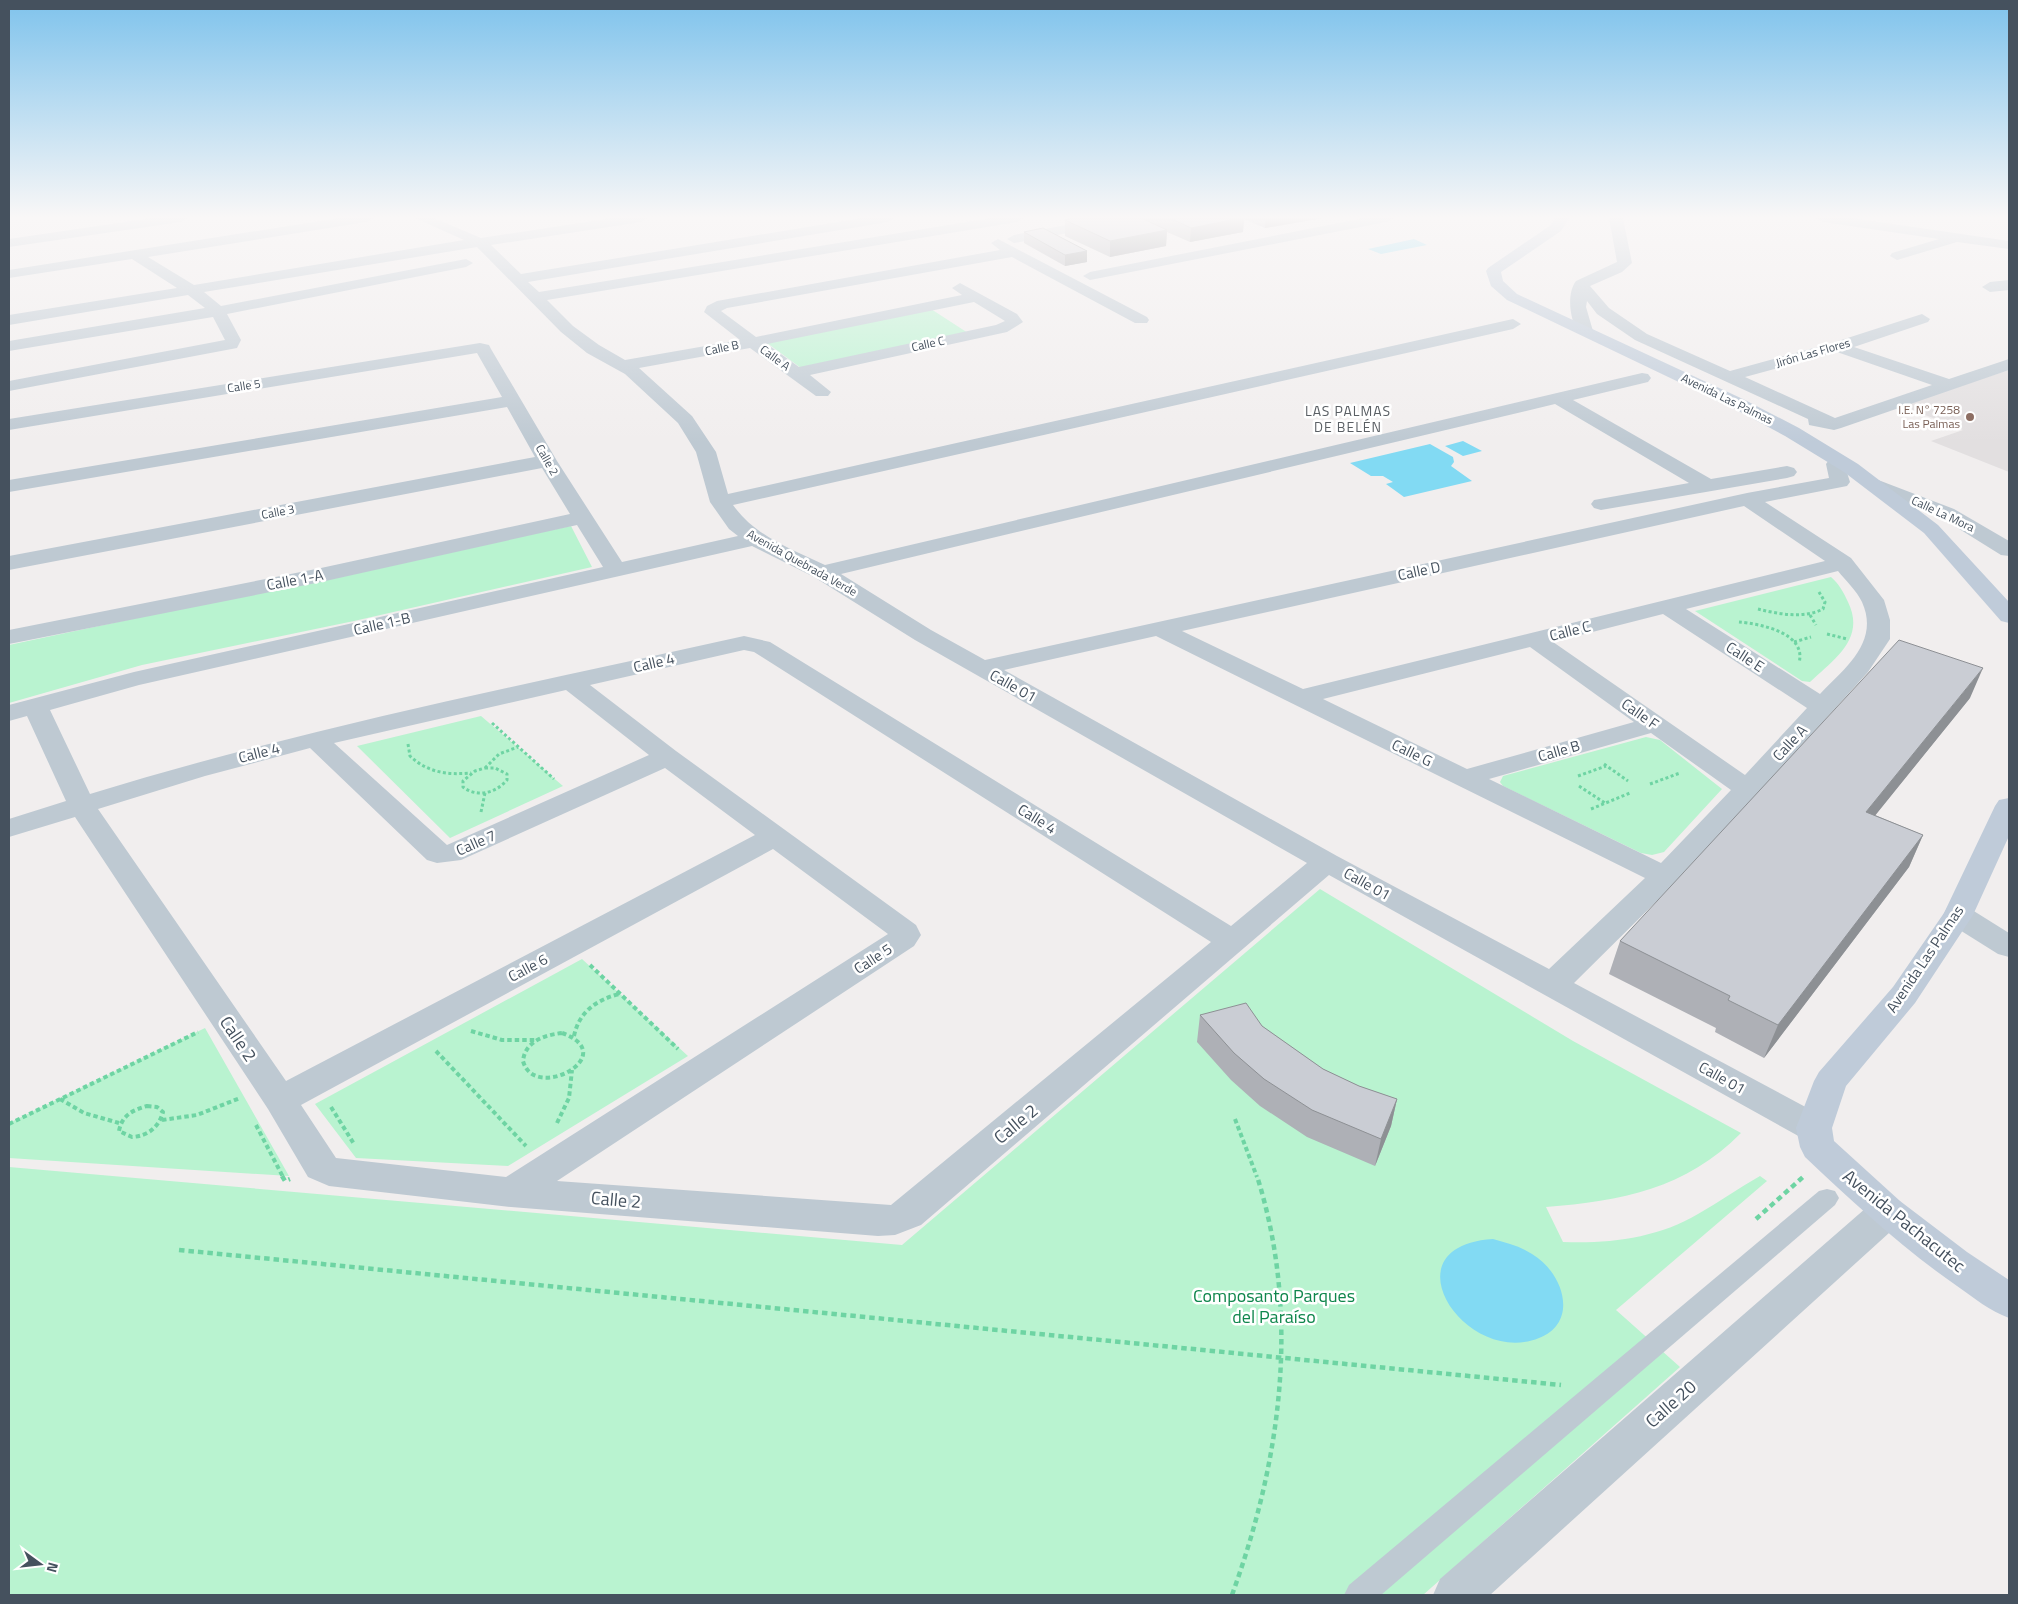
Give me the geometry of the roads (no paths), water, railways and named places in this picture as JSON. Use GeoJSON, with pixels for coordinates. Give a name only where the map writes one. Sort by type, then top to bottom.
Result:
{"type":"FeatureCollection","features":[{"type":"Feature","properties":{"kind":"main road","name":"Avenida Las Palmas"},"geometry":{"type":"LineString","coordinates":[[1508,293],[1739,404],[1792,432],[1873,484],[1931,529],[2009,616]]}},
{"type":"Feature","properties":{"kind":"main road","name":"Avenida Las Palmas"},"geometry":{"type":"LineString","coordinates":[[1820,1143],[1831,1081],[1904,996],[1958,915],[2009,806]]}},
{"type":"Feature","properties":{"kind":"main road","name":"Avenida Pachacutec"},"geometry":{"type":"LineString","coordinates":[[1820,1143],[1887,1212],[1953,1263],[2009,1301]]}},
{"type":"Feature","properties":{"kind":"street"},"geometry":{"type":"LineString","coordinates":[[9,320],[181,293]]}},
{"type":"Feature","properties":{"kind":"street"},"geometry":{"type":"LineString","coordinates":[[9,386],[231,344],[233,340],[218,310],[195,293]]}},
{"type":"Feature","properties":{"kind":"street"},"geometry":{"type":"LineString","coordinates":[[9,346],[308,293]]}},
{"type":"Feature","properties":{"kind":"street","name":"Avenida Quebrada Verde"},"geometry":{"type":"LineString","coordinates":[[532,293],[568,329],[593,349],[628,368],[667,401],[685,420],[706,452],[720,502],[736,524],[755,539],[822,572],[923,635]]}},
{"type":"Feature","properties":{"kind":"street"},"geometry":{"type":"LineString","coordinates":[[537,298],[568,293]]}},
{"type":"Feature","properties":{"kind":"street","name":"Calle A"},"geometry":{"type":"LineString","coordinates":[[786,293],[723,304],[713,309],[712,312],[822,392]]}},
{"type":"Feature","properties":{"kind":"street","name":"Calle C"},"geometry":{"type":"LineString","coordinates":[[796,373],[1001,329],[1015,322],[1010,317],[969,293]]}},
{"type":"Feature","properties":{"kind":"street"},"geometry":{"type":"LineString","coordinates":[[1090,293],[1141,320]]}},
{"type":"Feature","properties":{"kind":"street"},"geometry":{"type":"LineString","coordinates":[[1580,293],[1578,307],[1585,331]]}},
{"type":"Feature","properties":{"kind":"street"},"geometry":{"type":"LineString","coordinates":[[1588,293],[1603,311],[1641,337],[1834,424]]}},
{"type":"Feature","properties":{"kind":"street","name":"Calle B"},"geometry":{"type":"LineString","coordinates":[[628,368],[976,297]]}},
{"type":"Feature","properties":{"kind":"street","name":"Jirón Las Flores"},"geometry":{"type":"LineString","coordinates":[[1731,376],[1838,347],[1922,319]]}},
{"type":"Feature","properties":{"kind":"street"},"geometry":{"type":"LineString","coordinates":[[720,502],[1513,324]]}},
{"type":"Feature","properties":{"kind":"street"},"geometry":{"type":"LineString","coordinates":[[1612,344],[1683,355]]}},
{"type":"Feature","properties":{"kind":"street"},"geometry":{"type":"LineString","coordinates":[[1838,347],[1947,384]]}},
{"type":"Feature","properties":{"kind":"street","name":"Calle 2"},"geometry":{"type":"LineString","coordinates":[[480,348],[483,349],[546,461],[581,518],[617,571]]}},
{"type":"Feature","properties":{"kind":"street","name":"Calle 5"},"geometry":{"type":"LineString","coordinates":[[9,424],[480,348]]}},
{"type":"Feature","properties":{"kind":"street"},"geometry":{"type":"LineString","coordinates":[[1739,404],[1834,424],[2009,364]]}},
{"type":"Feature","properties":{"kind":"street"},"geometry":{"type":"LineString","coordinates":[[822,572],[1642,378]]}},
{"type":"Feature","properties":{"kind":"street"},"geometry":{"type":"LineString","coordinates":[[1557,398],[1708,486]]}},
{"type":"Feature","properties":{"kind":"street"},"geometry":{"type":"LineString","coordinates":[[9,486],[513,402]]}},
{"type":"Feature","properties":{"kind":"street","name":"Calle 3"},"geometry":{"type":"LineString","coordinates":[[9,563],[546,461]]}},
{"type":"Feature","properties":{"kind":"street"},"geometry":{"type":"LineString","coordinates":[[1602,504],[1840,464]]}},
{"type":"Feature","properties":{"kind":"street","name":"Calle D"},"geometry":{"type":"LineString","coordinates":[[982,668],[1747,499],[1840,482],[1840,464]]}},
{"type":"Feature","properties":{"kind":"street","name":"Calle La Mora"},"geometry":{"type":"LineString","coordinates":[[1873,484],[1947,513],[2009,550]]}},
{"type":"Feature","properties":{"kind":"street","name":"Calle A"},"geometry":{"type":"LineString","coordinates":[[1552,984],[1665,876],[1859,667],[1878,639],[1878,620],[1873,600],[1843,563],[1747,499]]}},
{"type":"Feature","properties":{"kind":"street","name":"Calle 1-A"},"geometry":{"type":"LineString","coordinates":[[9,637],[321,575],[581,518]]}},
{"type":"Feature","properties":{"kind":"street","name":"Calle 1-B"},"geometry":{"type":"LineString","coordinates":[[22,709],[144,677],[755,539]]}},
{"type":"Feature","properties":{"kind":"street","name":"Calle C"},"geometry":{"type":"LineString","coordinates":[[1297,698],[1843,563]]}},
{"type":"Feature","properties":{"kind":"street","name":"Calle E"},"geometry":{"type":"LineString","coordinates":[[1667,607],[1823,707]]}},
{"type":"Feature","properties":{"kind":"street","name":"Calle G"},"geometry":{"type":"LineString","coordinates":[[1160,629],[1297,698],[1665,876]]}},
{"type":"Feature","properties":{"kind":"street","name":"Calle 01"},"geometry":{"type":"LineString","coordinates":[[923,635],[1327,862],[1552,984],[1820,1143]]}},
{"type":"Feature","properties":{"kind":"street","name":"Calle F"},"geometry":{"type":"LineString","coordinates":[[1534,639],[1747,789]]}},
{"type":"Feature","properties":{"kind":"street","name":"Calle 4"},"geometry":{"type":"LineString","coordinates":[[9,828],[196,770],[315,739],[744,643],[762,647],[1233,942]]}},
{"type":"Feature","properties":{"kind":"street","name":"Calle 5"},"geometry":{"type":"LineString","coordinates":[[511,1192],[903,939],[906,935],[905,932],[667,757],[572,683]]}},
{"type":"Feature","properties":{"kind":"street","name":"Calle 2"},"geometry":{"type":"LineString","coordinates":[[22,709],[81,805],[280,1100],[321,1167],[329,1172],[511,1192],[878,1221],[895,1220],[908,1214],[1327,862]]}},
{"type":"Feature","properties":{"kind":"street","name":"Calle B"},"geometry":{"type":"LineString","coordinates":[[1464,778],[1654,724]]}},
{"type":"Feature","properties":{"kind":"street","name":"Calle 7"},"geometry":{"type":"LineString","coordinates":[[315,739],[437,854],[451,854],[667,757]]}},
{"type":"Feature","properties":{"kind":"street","name":"Calle 6"},"geometry":{"type":"LineString","coordinates":[[280,1100],[775,836]]}},
{"type":"Feature","properties":{"kind":"street"},"geometry":{"type":"LineString","coordinates":[[1958,915],[2009,946]]}},
{"type":"Feature","properties":{"kind":"street","name":"Calle 20"},"geometry":{"type":"LineString","coordinates":[[1456,1595],[1887,1212]]}},
{"type":"Feature","properties":{"kind":"lane"},"geometry":{"type":"LineString","coordinates":[[1359,1595],[1827,1198]]}},
{"type":"Feature","properties":{"kind":"water"},"geometry":{"type":"Polygon","coordinates":[[[1463,441],[1482,451],[1463,456],[1445,446],[1463,441]]]}},
{"type":"Feature","properties":{"kind":"water"},"geometry":{"type":"Polygon","coordinates":[[[1430,444],[1453,457],[1454,462],[1451,466],[1472,481],[1404,497],[1386,484],[1393,482],[1383,476],[1371,476],[1350,463],[1430,444]]]}},
{"type":"Feature","properties":{"kind":"water"},"geometry":{"type":"Polygon","coordinates":[[[1493,1239],[1527,1251],[1543,1262],[1552,1272],[1559,1284],[1563,1309],[1560,1321],[1552,1331],[1539,1338],[1512,1343],[1486,1336],[1464,1322],[1448,1302],[1440,1281],[1444,1262],[1461,1246],[1493,1239]]]}},
{"type":"Feature","properties":{"kind":"place","name":"I.E. N° 7258 Las Palmas"},"geometry":{"type":"Point","coordinates":[1970,417]}},
{"type":"Feature","properties":{"kind":"district","name":"LAS PALMAS DE BELÉN"},"geometry":{"type":"Point","coordinates":[1348,420]}},
{"type":"Feature","properties":{"kind":"park label","name":"Composanto Parques del Paraíso"},"geometry":{"type":"Point","coordinates":[1274,1306]}}]}
